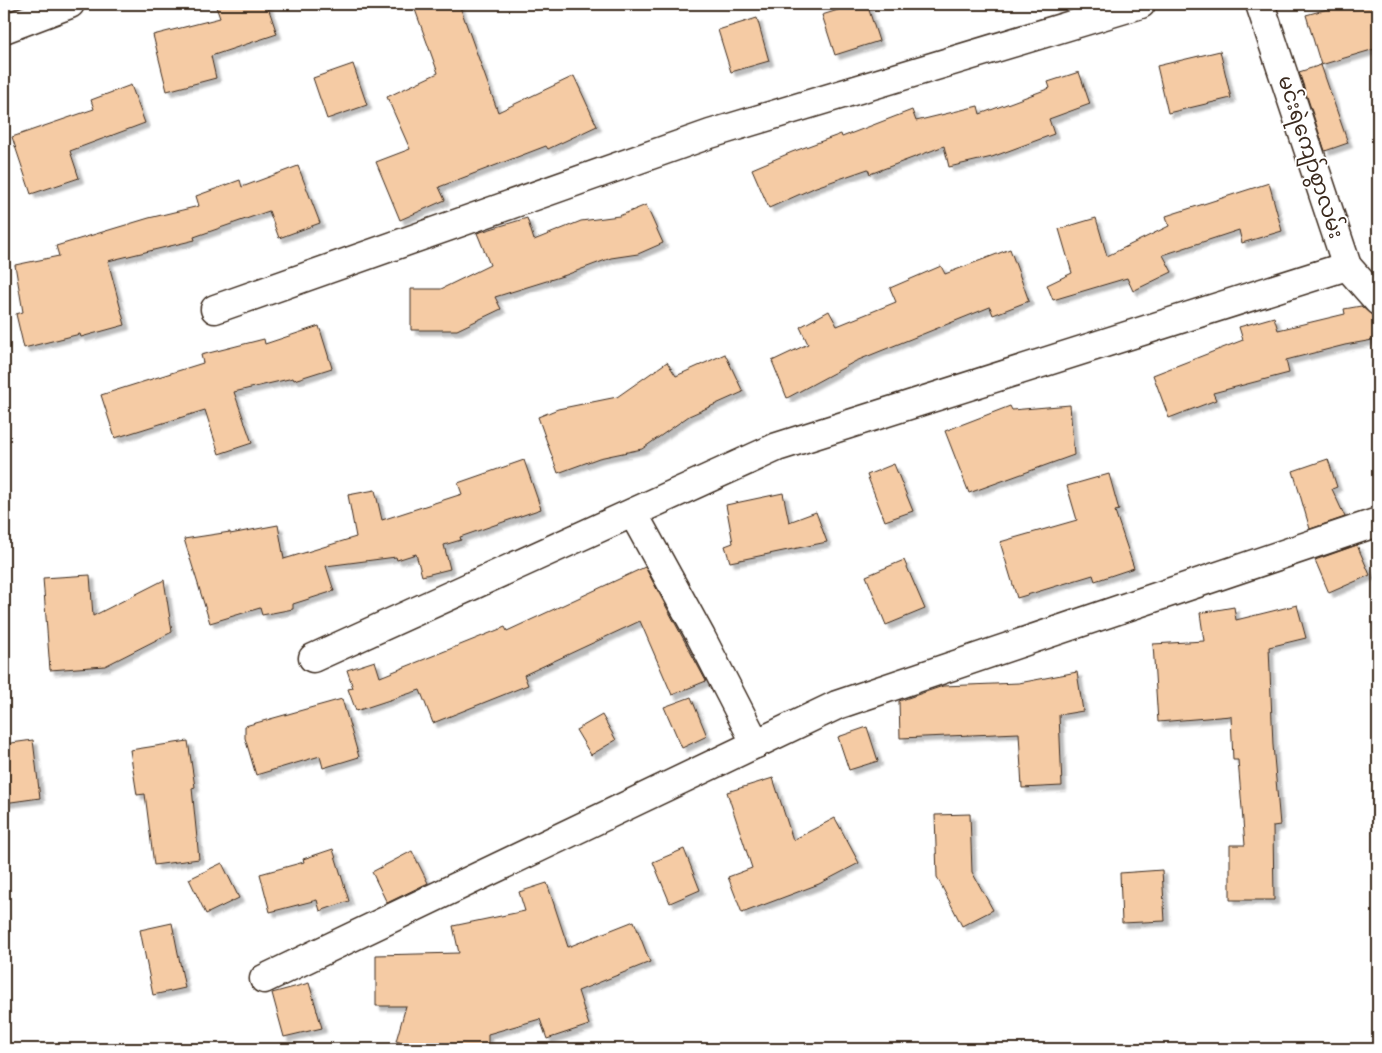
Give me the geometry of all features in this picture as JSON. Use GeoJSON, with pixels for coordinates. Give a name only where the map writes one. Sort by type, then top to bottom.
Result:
{"type":"FeatureCollection","features":[{"type":"Feature","properties":{"kind":"street"},"geometry":{"type":"LineString","coordinates":[[4,29],[70,4]]}},
{"type":"Feature","properties":{"kind":"street"},"geometry":{"type":"LineString","coordinates":[[215,309],[710,134],[1141,4]]}},
{"type":"Feature","properties":{"kind":"street","name":"မင်းရဲကျော်စွာလမ်း"},"geometry":{"type":"LineString","coordinates":[[1260,4],[1346,266],[1378,301]]}},
{"type":"Feature","properties":{"kind":"street"},"geometry":{"type":"LineString","coordinates":[[313,658],[777,447],[1346,266]]}},
{"type":"Feature","properties":{"kind":"street"},"geometry":{"type":"LineString","coordinates":[[633,512],[701,637],[756,744]]}},
{"type":"Feature","properties":{"kind":"street"},"geometry":{"type":"LineString","coordinates":[[264,979],[838,705],[1378,522]]}},
{"type":"Feature","properties":{"kind":"building"},"geometry":{"type":"Polygon","coordinates":[[[215,4],[267,4],[277,34],[211,56],[216,78],[167,91],[153,35],[220,18],[215,4]]]}},
{"type":"Feature","properties":{"kind":"building"},"geometry":{"type":"Polygon","coordinates":[[[413,4],[459,4],[498,112],[574,76],[597,126],[548,149],[546,146],[439,187],[445,200],[400,220],[376,162],[410,149],[387,97],[438,73],[413,4]]]}},
{"type":"Feature","properties":{"kind":"building"},"geometry":{"type":"Polygon","coordinates":[[[857,4],[867,4],[879,41],[835,55],[822,15],[857,4]]]}},
{"type":"Feature","properties":{"kind":"building"},"geometry":{"type":"Polygon","coordinates":[[[1345,4],[1378,4],[1378,48],[1321,65],[1306,15],[1345,4]]]}},
{"type":"Feature","properties":{"kind":"building"},"geometry":{"type":"Polygon","coordinates":[[[757,18],[769,61],[731,72],[718,30],[757,18]]]}},
{"type":"Feature","properties":{"kind":"building"},"geometry":{"type":"Polygon","coordinates":[[[1220,51],[1231,98],[1168,113],[1157,66],[1220,51]]]}},
{"type":"Feature","properties":{"kind":"building"},"geometry":{"type":"Polygon","coordinates":[[[353,64],[367,105],[327,119],[313,78],[353,64]]]}},
{"type":"Feature","properties":{"kind":"building"},"geometry":{"type":"Polygon","coordinates":[[[1321,65],[1348,143],[1325,151],[1299,72],[1321,65]]]}},
{"type":"Feature","properties":{"kind":"building"},"geometry":{"type":"Polygon","coordinates":[[[1079,72],[1090,104],[1049,119],[1054,134],[992,157],[949,167],[944,146],[870,174],[868,169],[816,187],[769,208],[752,169],[792,152],[841,134],[842,137],[912,110],[916,121],[978,106],[980,114],[1050,88],[1048,82],[1079,72]]]}},
{"type":"Feature","properties":{"kind":"building"},"geometry":{"type":"Polygon","coordinates":[[[131,85],[145,123],[70,151],[79,178],[31,194],[12,137],[94,109],[91,100],[131,85]]]}},
{"type":"Feature","properties":{"kind":"building"},"geometry":{"type":"Polygon","coordinates":[[[298,166],[320,223],[279,238],[269,211],[194,237],[195,240],[108,261],[125,325],[81,337],[80,334],[24,348],[16,314],[23,312],[15,265],[59,256],[56,246],[149,218],[199,206],[196,196],[240,180],[242,187],[298,166]]]}},
{"type":"Feature","properties":{"kind":"building"},"geometry":{"type":"Polygon","coordinates":[[[1269,183],[1282,231],[1242,243],[1239,230],[1163,255],[1172,272],[1133,291],[1127,278],[1053,300],[1047,285],[1072,273],[1059,229],[1096,218],[1107,256],[1169,226],[1166,216],[1269,183]]]}},
{"type":"Feature","properties":{"kind":"building"},"geometry":{"type":"Polygon","coordinates":[[[646,205],[663,243],[638,254],[611,258],[566,275],[495,297],[501,309],[457,330],[411,330],[411,289],[441,289],[490,265],[477,233],[527,218],[534,240],[581,221],[619,216],[646,205]]]}},
{"type":"Feature","properties":{"kind":"building"},"geometry":{"type":"Polygon","coordinates":[[[1010,249],[1029,301],[993,315],[990,307],[856,361],[787,398],[772,361],[808,344],[800,327],[829,311],[837,326],[896,302],[890,288],[941,266],[945,274],[1010,249]]]}},
{"type":"Feature","properties":{"kind":"building"},"geometry":{"type":"Polygon","coordinates":[[[1361,306],[1373,316],[1378,316],[1378,339],[1286,360],[1289,373],[1213,393],[1216,400],[1169,418],[1153,375],[1243,340],[1239,327],[1274,317],[1278,330],[1345,314],[1344,309],[1361,306]]]}},
{"type":"Feature","properties":{"kind":"building"},"geometry":{"type":"Polygon","coordinates":[[[319,326],[332,368],[294,380],[293,378],[234,392],[252,443],[219,454],[205,410],[115,438],[101,395],[203,363],[201,355],[264,339],[265,344],[319,326]]]}},
{"type":"Feature","properties":{"kind":"building"},"geometry":{"type":"Polygon","coordinates":[[[725,354],[743,392],[689,416],[642,449],[599,458],[558,473],[538,417],[558,409],[617,397],[667,362],[676,376],[725,354]]]}},
{"type":"Feature","properties":{"kind":"building"},"geometry":{"type":"Polygon","coordinates":[[[1070,405],[1074,455],[969,493],[945,431],[1010,406],[1012,410],[1070,405]]]}},
{"type":"Feature","properties":{"kind":"building"},"geometry":{"type":"Polygon","coordinates":[[[1328,459],[1337,487],[1332,489],[1345,517],[1310,529],[1293,471],[1328,459]]]}},
{"type":"Feature","properties":{"kind":"building"},"geometry":{"type":"Polygon","coordinates":[[[524,460],[541,509],[460,537],[461,540],[444,545],[450,569],[422,576],[416,554],[397,560],[396,557],[326,566],[334,591],[293,604],[293,609],[262,615],[260,608],[210,623],[184,539],[230,532],[230,534],[278,525],[284,559],[356,537],[348,495],[375,490],[382,520],[462,494],[458,483],[524,460]]]}},
{"type":"Feature","properties":{"kind":"building"},"geometry":{"type":"Polygon","coordinates":[[[894,464],[913,511],[885,521],[867,475],[894,464]]]}},
{"type":"Feature","properties":{"kind":"building"},"geometry":{"type":"Polygon","coordinates":[[[1109,474],[1119,510],[1115,511],[1134,568],[1095,581],[1093,575],[1017,598],[1000,542],[1077,520],[1067,486],[1109,474]]]}},
{"type":"Feature","properties":{"kind":"building"},"geometry":{"type":"Polygon","coordinates":[[[783,493],[789,522],[816,512],[827,542],[730,562],[725,546],[733,543],[726,505],[783,493]]]}},
{"type":"Feature","properties":{"kind":"building"},"geometry":{"type":"Polygon","coordinates":[[[1357,545],[1370,575],[1329,593],[1315,560],[1357,545]]]}},
{"type":"Feature","properties":{"kind":"building"},"geometry":{"type":"Polygon","coordinates":[[[904,560],[925,609],[886,625],[866,576],[904,560]]]}},
{"type":"Feature","properties":{"kind":"building"},"geometry":{"type":"Polygon","coordinates":[[[645,567],[706,681],[672,695],[640,621],[524,675],[528,685],[433,723],[420,690],[356,711],[348,689],[353,688],[347,670],[375,661],[380,677],[505,627],[507,631],[645,567]]]}},
{"type":"Feature","properties":{"kind":"building"},"geometry":{"type":"Polygon","coordinates":[[[90,575],[93,616],[164,580],[172,632],[105,666],[50,670],[43,578],[90,575]]]}},
{"type":"Feature","properties":{"kind":"building"},"geometry":{"type":"Polygon","coordinates":[[[1297,605],[1306,638],[1269,647],[1273,745],[1280,825],[1273,826],[1274,900],[1230,900],[1230,845],[1245,845],[1238,760],[1233,760],[1231,716],[1158,722],[1153,644],[1204,641],[1200,613],[1234,607],[1236,620],[1297,605]]]}},
{"type":"Feature","properties":{"kind":"building"},"geometry":{"type":"Polygon","coordinates":[[[1077,672],[1083,711],[1059,715],[1062,786],[1022,788],[1019,733],[900,738],[899,701],[943,686],[1019,683],[1077,672]]]}},
{"type":"Feature","properties":{"kind":"building"},"geometry":{"type":"Polygon","coordinates":[[[691,697],[707,736],[682,748],[664,707],[691,697]]]}},
{"type":"Feature","properties":{"kind":"building"},"geometry":{"type":"Polygon","coordinates":[[[342,699],[359,757],[323,768],[320,756],[256,775],[245,738],[245,726],[342,699]]]}},
{"type":"Feature","properties":{"kind":"building"},"geometry":{"type":"Polygon","coordinates":[[[602,715],[616,740],[591,755],[576,730],[602,715]]]}},
{"type":"Feature","properties":{"kind":"building"},"geometry":{"type":"Polygon","coordinates":[[[867,727],[878,761],[849,770],[838,737],[867,727]]]}},
{"type":"Feature","properties":{"kind":"building"},"geometry":{"type":"Polygon","coordinates":[[[33,740],[40,798],[4,803],[4,744],[33,740]]]}},
{"type":"Feature","properties":{"kind":"building"},"geometry":{"type":"Polygon","coordinates":[[[188,741],[195,787],[192,788],[199,859],[154,865],[145,794],[137,795],[130,750],[188,741]]]}},
{"type":"Feature","properties":{"kind":"building"},"geometry":{"type":"Polygon","coordinates":[[[773,778],[793,840],[835,818],[859,863],[819,884],[742,913],[728,877],[752,868],[727,792],[773,778]]]}},
{"type":"Feature","properties":{"kind":"building"},"geometry":{"type":"Polygon","coordinates":[[[970,814],[972,872],[993,910],[962,926],[937,877],[935,815],[970,814]]]}},
{"type":"Feature","properties":{"kind":"building"},"geometry":{"type":"Polygon","coordinates":[[[333,849],[349,901],[320,911],[317,900],[270,912],[260,874],[304,862],[303,859],[333,849]]]}},
{"type":"Feature","properties":{"kind":"building"},"geometry":{"type":"Polygon","coordinates":[[[684,849],[700,890],[670,903],[653,862],[684,849]]]}},
{"type":"Feature","properties":{"kind":"building"},"geometry":{"type":"Polygon","coordinates":[[[412,851],[428,883],[387,903],[372,872],[412,851]]]}},
{"type":"Feature","properties":{"kind":"building"},"geometry":{"type":"Polygon","coordinates":[[[222,863],[239,898],[206,914],[189,879],[222,863]]]}},
{"type":"Feature","properties":{"kind":"building"},"geometry":{"type":"Polygon","coordinates":[[[1162,870],[1165,921],[1122,923],[1120,873],[1162,870]]]}},
{"type":"Feature","properties":{"kind":"building"},"geometry":{"type":"Polygon","coordinates":[[[547,883],[568,947],[634,921],[650,962],[578,991],[589,1025],[547,1039],[540,1019],[488,1034],[488,1049],[425,1049],[396,1041],[406,1006],[376,1006],[376,955],[459,953],[453,926],[525,911],[519,892],[547,883]]]}},
{"type":"Feature","properties":{"kind":"building"},"geometry":{"type":"Polygon","coordinates":[[[172,923],[185,988],[153,995],[140,930],[172,923]]]}},
{"type":"Feature","properties":{"kind":"building"},"geometry":{"type":"Polygon","coordinates":[[[309,983],[322,1028],[284,1037],[272,993],[309,983]]]}}]}
